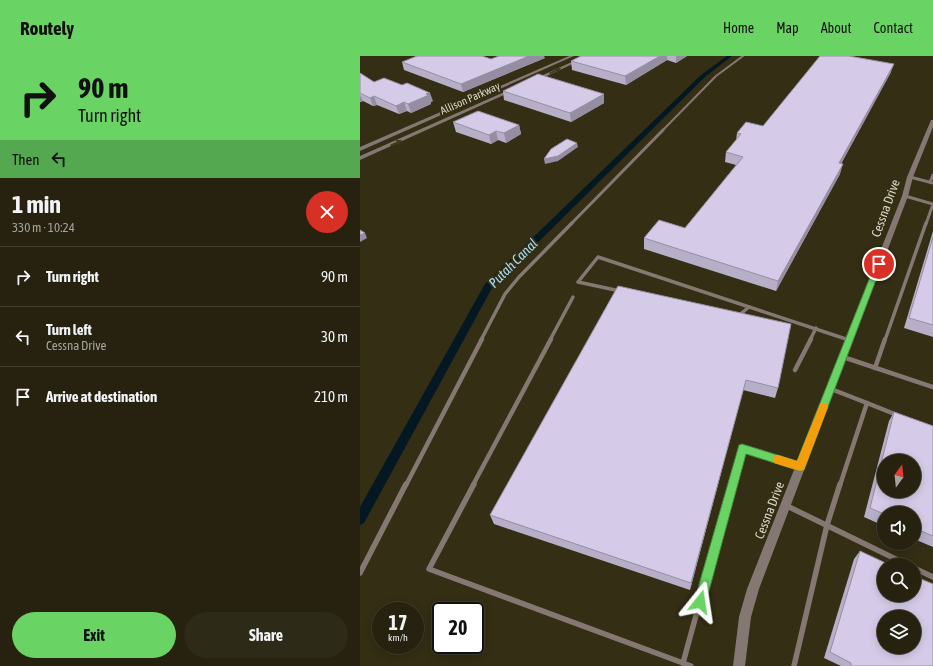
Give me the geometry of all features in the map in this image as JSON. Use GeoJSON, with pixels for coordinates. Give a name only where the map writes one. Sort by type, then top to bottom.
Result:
{"type":"FeatureCollection","features":[{"type":"Feature","properties":{"kind":"street","name":"Allison Parkway"},"geometry":{"type":"LineString","coordinates":[[360,149],[572,56]]}},
{"type":"Feature","properties":{"kind":"street"},"geometry":{"type":"LineString","coordinates":[[529,82],[588,56]]}},
{"type":"Feature","properties":{"kind":"street","name":"Allison Parkway"},"geometry":{"type":"LineString","coordinates":[[360,158],[516,88]]}},
{"type":"Feature","properties":{"kind":"street","name":"Cessna Drive"},"geometry":{"type":"LineString","coordinates":[[739,666],[745,617],[756,582],[905,196],[910,177],[933,121]]}},
{"type":"Feature","properties":{"kind":"lane"},"geometry":{"type":"LineString","coordinates":[[360,573],[505,294],[519,277],[716,76],[743,56]]}},
{"type":"Feature","properties":{"kind":"lane"},"geometry":{"type":"LineString","coordinates":[[910,177],[932,182],[933,175]]}},
{"type":"Feature","properties":{"kind":"lane"},"geometry":{"type":"LineString","coordinates":[[875,368],[933,204],[905,196]]}},
{"type":"Feature","properties":{"kind":"lane"},"geometry":{"type":"LineString","coordinates":[[928,217],[933,218]]}},
{"type":"Feature","properties":{"kind":"lane"},"geometry":{"type":"LineString","coordinates":[[624,291],[578,282],[598,257],[850,340]]}},
{"type":"Feature","properties":{"kind":"lane"},"geometry":{"type":"LineString","coordinates":[[573,297],[429,569],[691,666]]}},
{"type":"Feature","properties":{"kind":"lane"},"geometry":{"type":"LineString","coordinates":[[731,314],[738,316],[749,307]]}},
{"type":"Feature","properties":{"kind":"lane"},"geometry":{"type":"LineString","coordinates":[[795,370],[816,328]]}},
{"type":"Feature","properties":{"kind":"lane"},"geometry":{"type":"LineString","coordinates":[[843,357],[933,387]]}},
{"type":"Feature","properties":{"kind":"lane"},"geometry":{"type":"LineString","coordinates":[[830,389],[904,418]]}},
{"type":"Feature","properties":{"kind":"lane"},"geometry":{"type":"LineString","coordinates":[[794,666],[827,526],[867,403]]}},
{"type":"Feature","properties":{"kind":"lane"},"geometry":{"type":"LineString","coordinates":[[683,664],[742,448],[800,466]]}},
{"type":"Feature","properties":{"kind":"lane"},"geometry":{"type":"LineString","coordinates":[[785,505],[893,558]]}},
{"type":"Feature","properties":{"kind":"lane"},"geometry":{"type":"LineString","coordinates":[[921,571],[933,577]]}},
{"type":"Feature","properties":{"kind":"building"},"geometry":{"type":"Polygon","coordinates":[[[417,56],[482,56],[491,59],[499,56],[529,56],[461,84],[402,62],[417,56]]]}},
{"type":"Feature","properties":{"kind":"building"},"geometry":{"type":"Polygon","coordinates":[[[581,56],[660,56],[625,76],[571,61],[581,56]]]}},
{"type":"Feature","properties":{"kind":"building"},"geometry":{"type":"Polygon","coordinates":[[[820,56],[849,56],[894,64],[839,163],[843,164],[778,281],[644,238],[659,220],[685,228],[743,157],[726,152],[741,134],[737,133],[746,122],[763,126],[820,56]]]}},
{"type":"Feature","properties":{"kind":"building"},"geometry":{"type":"Polygon","coordinates":[[[360,73],[374,82],[384,78],[402,85],[407,83],[430,93],[426,94],[429,95],[408,104],[404,102],[396,106],[374,96],[370,98],[360,93],[360,73]]]}},
{"type":"Feature","properties":{"kind":"building"},"geometry":{"type":"Polygon","coordinates":[[[538,74],[604,94],[570,113],[503,91],[538,74]]]}},
{"type":"Feature","properties":{"kind":"building"},"geometry":{"type":"Polygon","coordinates":[[[478,111],[519,125],[504,133],[496,131],[489,135],[453,122],[478,111]]]}},
{"type":"Feature","properties":{"kind":"building"},"geometry":{"type":"Polygon","coordinates":[[[567,139],[577,143],[558,156],[544,159],[551,149],[567,139]]]}},
{"type":"Feature","properties":{"kind":"building"},"geometry":{"type":"Polygon","coordinates":[[[360,230],[365,233],[360,235],[360,230]]]}},
{"type":"Feature","properties":{"kind":"building"},"geometry":{"type":"Polygon","coordinates":[[[933,237],[933,325],[909,318],[933,237]]]}},
{"type":"Feature","properties":{"kind":"building"},"geometry":{"type":"Polygon","coordinates":[[[618,286],[791,324],[778,388],[746,380],[691,583],[490,515],[618,286]]]}},
{"type":"Feature","properties":{"kind":"building"},"geometry":{"type":"Polygon","coordinates":[[[894,412],[933,426],[933,536],[921,531],[921,506],[877,506],[877,511],[870,508],[877,480],[877,498],[921,498],[921,454],[884,454],[894,412]]]}},
{"type":"Feature","properties":{"kind":"building"},"geometry":{"type":"Polygon","coordinates":[[[860,551],[877,559],[877,602],[921,602],[921,579],[933,584],[933,666],[851,666],[851,663],[830,652],[860,551]]]}},
{"type":"Feature","properties":{"kind":"waterway","name":"Putah Canal"},"geometry":{"type":"LineString","coordinates":[[360,519],[488,286],[703,76],[730,56]]}},
{"type":"Feature","properties":{"kind":"slow traffic"},"geometry":{"type":"LineString","coordinates":[[778,459],[800,466],[824,407]]}},
{"type":"Feature","properties":{"kind":"route"},"geometry":{"type":"LineString","coordinates":[[700,602],[742,448],[800,466],[879,264]]}}]}
